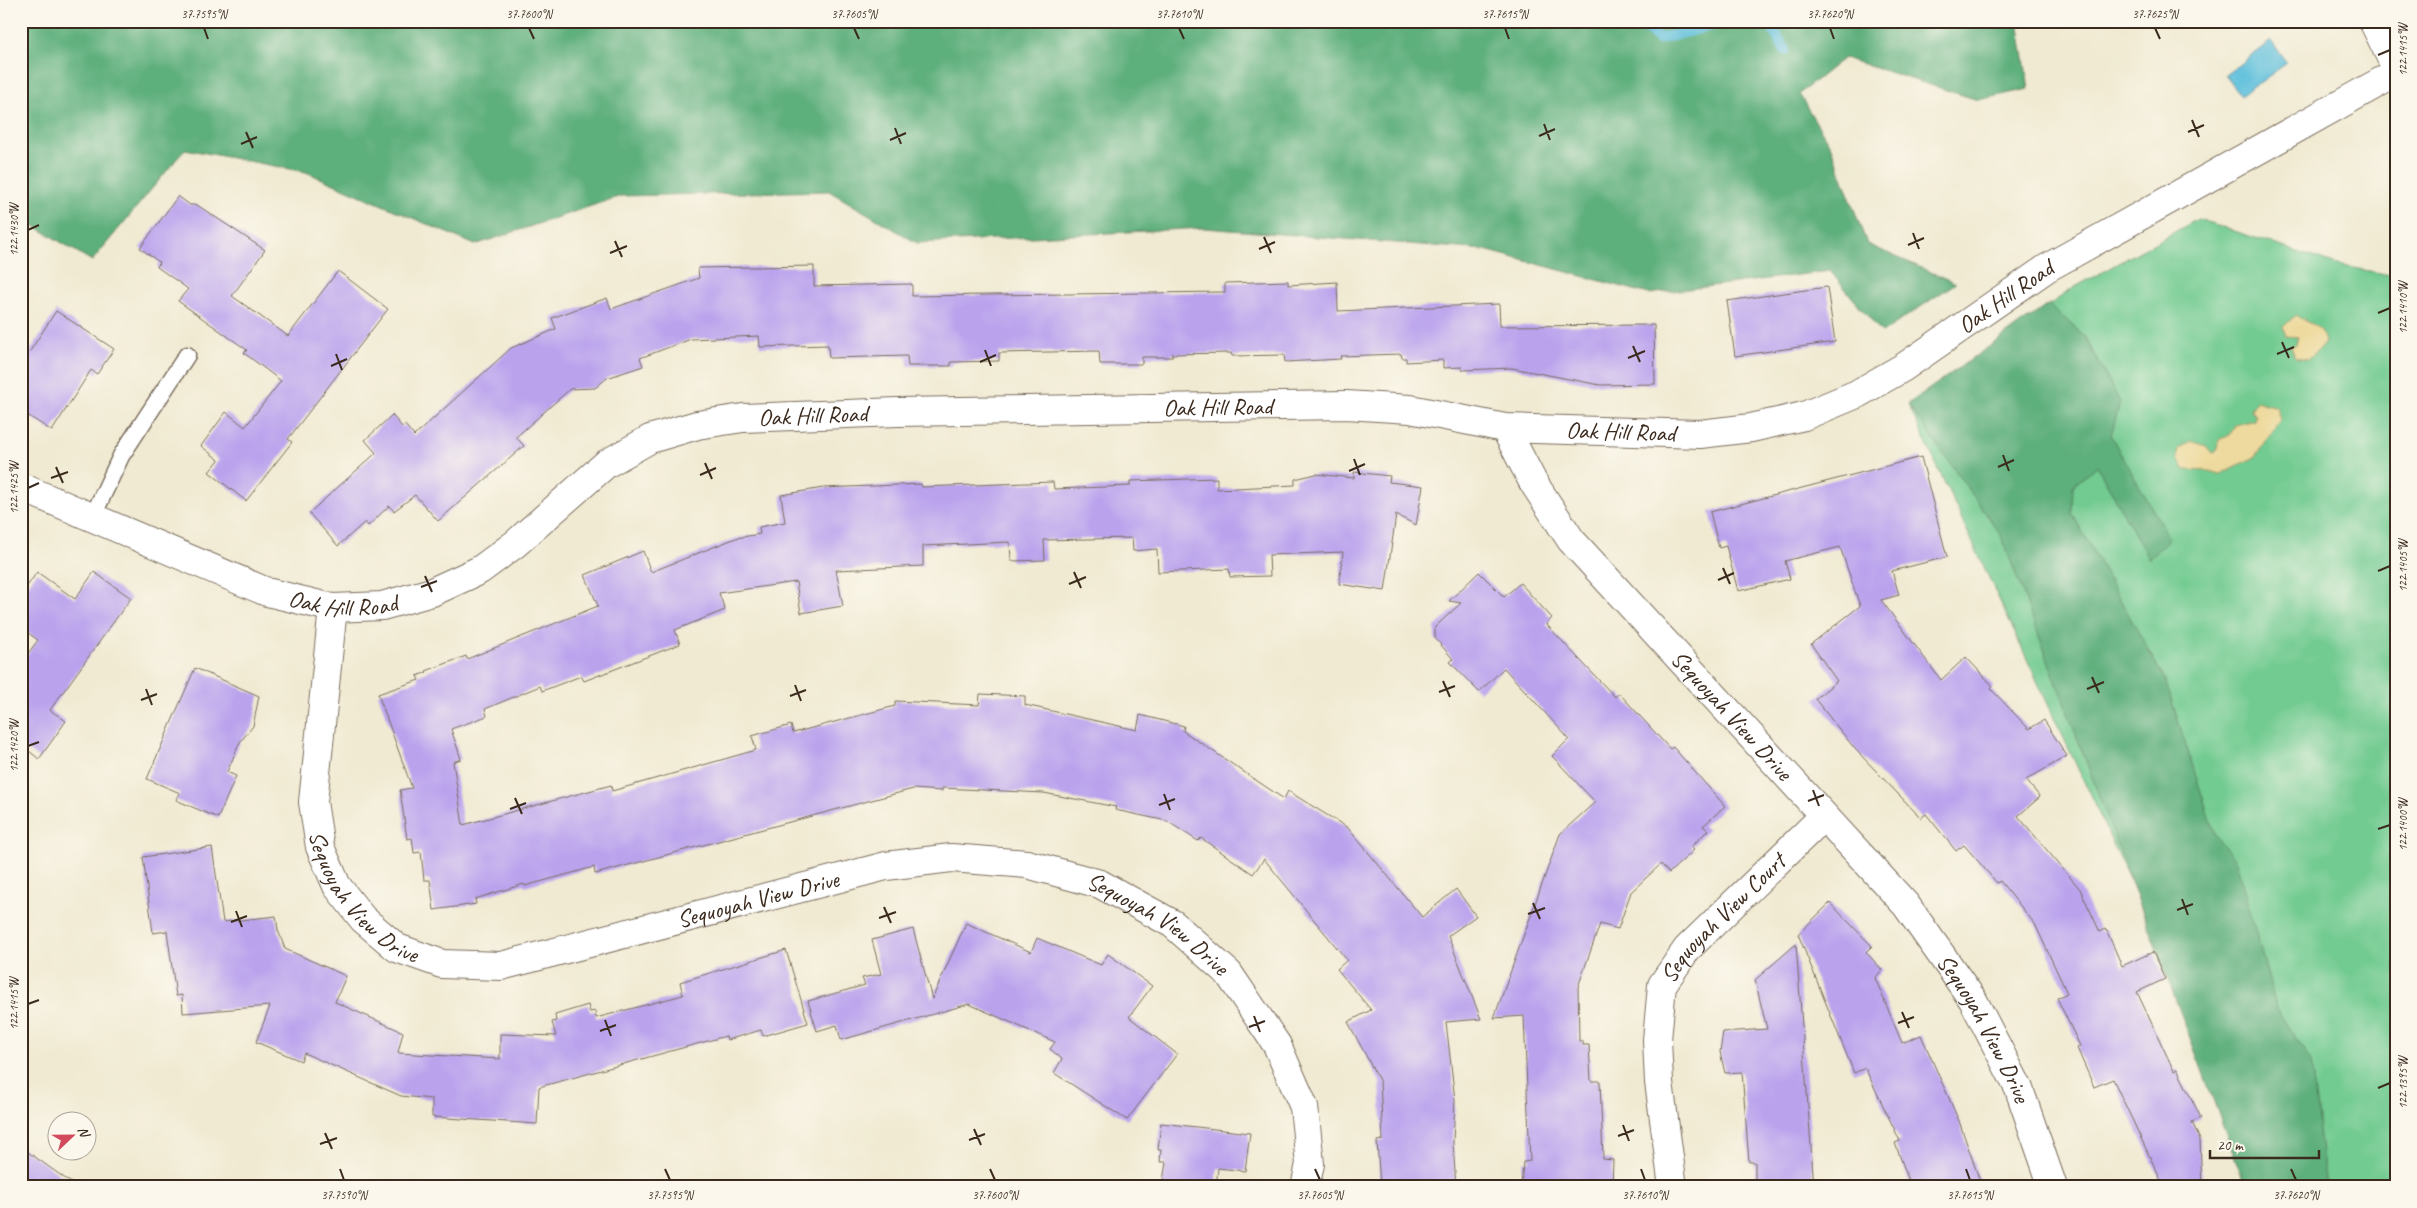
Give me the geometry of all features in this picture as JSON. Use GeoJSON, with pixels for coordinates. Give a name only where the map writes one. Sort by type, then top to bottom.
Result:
{"type":"FeatureCollection","features":[{"type":"Feature","properties":{"kind":"street"},"geometry":{"type":"LineString","coordinates":[[2374,21],[2396,68]]}},
{"type":"Feature","properties":{"kind":"street","name":"Oak Hill Road"},"geometry":{"type":"LineString","coordinates":[[21,487],[93,516],[267,592],[333,608],[382,606],[432,592],[480,570],[515,544],[606,464],[650,439],[697,425],[744,418],[889,413],[1346,405],[1410,409],[1505,428],[1700,434],[1752,428],[1804,416],[1857,394],[1904,367],[2047,268],[2396,73]]}},
{"type":"Feature","properties":{"kind":"street","name":"Sequoyah View Drive"},"geometry":{"type":"LineString","coordinates":[[1505,428],[1533,482],[1571,540],[1906,905],[1973,1000],[2018,1089],[2053,1187]]}},
{"type":"Feature","properties":{"kind":"street","name":"Sequoyah View Drive"},"geometry":{"type":"LineString","coordinates":[[333,608],[313,802],[320,847],[338,886],[363,919],[398,948],[442,964],[501,966],[886,866],[951,858],[1027,864],[1100,884],[1173,924],[1229,974],[1278,1045],[1304,1108],[1310,1164],[1305,1187]]}},
{"type":"Feature","properties":{"kind":"street","name":"Sequoyah View Court"},"geometry":{"type":"LineString","coordinates":[[1673,1187],[1659,1082],[1657,1040],[1662,985],[1687,948],[1824,816]]}},
{"type":"Feature","properties":{"kind":"lane"},"geometry":{"type":"LineString","coordinates":[[93,516],[121,456],[187,355]]}},
{"type":"Feature","properties":{"kind":"green space"},"geometry":{"type":"Polygon","coordinates":[[[21,21],[2018,21],[2029,89],[1978,100],[1844,58],[1799,94],[1831,147],[1867,244],[1956,283],[1882,333],[1830,271],[1649,294],[1485,250],[1204,228],[917,243],[829,191],[621,196],[475,245],[306,172],[185,149],[92,261],[21,218],[21,21]]]}},
{"type":"Feature","properties":{"kind":"green space"},"geometry":{"type":"Polygon","coordinates":[[[2198,219],[2337,265],[2396,276],[2396,1187],[2273,1187],[1908,404],[2075,287],[2198,219]]]}},
{"type":"Feature","properties":{"kind":"green space"},"geometry":{"type":"Polygon","coordinates":[[[2049,304],[2085,337],[2120,402],[2111,436],[2169,538],[2149,559],[2097,466],[2073,486],[2072,513],[2165,680],[2215,835],[2236,861],[2277,1009],[2311,1061],[2326,1187],[2246,1187],[2001,535],[1908,404],[2049,304]]]}},
{"type":"Feature","properties":{"kind":"sand"},"geometry":{"type":"Polygon","coordinates":[[[2296,315],[2320,330],[2325,342],[2308,359],[2295,357],[2291,347],[2296,344],[2298,337],[2286,336],[2283,327],[2296,315]]]}},
{"type":"Feature","properties":{"kind":"sand"},"geometry":{"type":"Polygon","coordinates":[[[2256,401],[2276,407],[2280,420],[2255,457],[2220,474],[2209,471],[2185,470],[2178,458],[2179,448],[2191,441],[2206,446],[2212,453],[2217,451],[2219,440],[2230,435],[2235,425],[2254,420],[2255,416],[2251,409],[2256,401]]]}},
{"type":"Feature","properties":{"kind":"water"},"geometry":{"type":"Polygon","coordinates":[[[2271,41],[2287,63],[2241,96],[2225,75],[2271,41]]]}},
{"type":"Feature","properties":{"kind":"building"},"geometry":{"type":"Polygon","coordinates":[[[178,196],[190,205],[197,205],[265,250],[232,296],[288,336],[338,271],[388,309],[288,439],[292,442],[246,501],[209,472],[219,460],[201,446],[226,412],[245,427],[281,381],[244,353],[247,350],[178,301],[188,289],[157,267],[159,262],[140,248],[178,196]]]}},
{"type":"Feature","properties":{"kind":"building"},"geometry":{"type":"Polygon","coordinates":[[[814,266],[814,286],[912,284],[912,296],[1225,292],[1225,283],[1288,281],[1288,285],[1337,282],[1338,311],[1499,304],[1500,326],[1654,325],[1655,384],[1600,385],[1512,368],[1463,370],[1462,367],[1443,368],[1443,360],[1406,362],[1406,358],[1402,358],[1401,354],[1340,356],[1341,359],[1285,362],[1284,355],[1232,356],[1231,353],[1172,354],[1172,357],[1142,357],[1142,364],[1100,364],[1099,351],[999,353],[999,361],[951,362],[951,366],[908,366],[907,356],[829,358],[828,345],[760,347],[759,336],[691,339],[640,358],[643,366],[607,378],[595,388],[570,389],[516,437],[524,446],[438,521],[415,495],[394,511],[389,506],[368,526],[365,522],[338,546],[309,513],[376,453],[365,440],[392,415],[402,427],[405,425],[414,436],[511,348],[556,329],[552,318],[607,298],[611,309],[699,278],[698,268],[814,266]]]}},
{"type":"Feature","properties":{"kind":"building"},"geometry":{"type":"Polygon","coordinates":[[[1827,287],[1835,342],[1735,356],[1727,301],[1827,287]]]}},
{"type":"Feature","properties":{"kind":"building"},"geometry":{"type":"Polygon","coordinates":[[[56,311],[114,349],[97,374],[91,370],[52,431],[21,411],[21,365],[56,311]]]}},
{"type":"Feature","properties":{"kind":"building"},"geometry":{"type":"Polygon","coordinates":[[[1921,457],[1947,557],[1892,571],[1899,595],[1881,600],[1941,680],[1966,657],[1993,686],[1991,689],[2029,729],[2044,720],[2067,756],[2026,780],[2040,797],[2018,816],[2080,889],[2100,932],[2106,929],[2122,966],[2153,952],[2165,979],[2137,992],[2174,1071],[2177,1069],[2201,1118],[2192,1122],[2200,1140],[2202,1187],[2164,1187],[2113,1079],[2094,1087],[2077,1048],[2080,1046],[2057,998],[2067,993],[2035,924],[2000,881],[1997,883],[1964,845],[1956,851],[1926,814],[1921,818],[1855,749],[1815,699],[1837,681],[1811,644],[1860,606],[1840,547],[1785,561],[1790,579],[1738,591],[1726,546],[1719,548],[1710,512],[1921,457]]]}},
{"type":"Feature","properties":{"kind":"building"},"geometry":{"type":"Polygon","coordinates":[[[1354,472],[1390,476],[1389,482],[1423,486],[1416,525],[1396,515],[1385,591],[1339,584],[1343,552],[1269,555],[1270,576],[1230,577],[1229,569],[1158,572],[1157,549],[1133,551],[1132,538],[1044,540],[1045,560],[1011,561],[1010,542],[923,546],[923,566],[836,570],[843,606],[801,613],[796,582],[719,593],[725,610],[675,630],[680,644],[584,681],[581,676],[542,691],[540,686],[485,709],[487,716],[451,729],[461,759],[453,762],[463,825],[611,785],[612,791],[756,750],[752,736],[791,725],[793,733],[895,706],[895,701],[979,705],[980,694],[1025,696],[1025,705],[1137,730],[1140,715],[1184,726],[1183,731],[1284,799],[1288,791],[1348,828],[1422,917],[1456,889],[1476,916],[1448,936],[1481,1019],[1446,1022],[1455,1100],[1453,1143],[1456,1187],[1380,1187],[1377,1141],[1383,1140],[1380,1082],[1348,1022],[1371,1010],[1337,969],[1347,960],[1264,859],[1253,874],[1201,838],[1198,841],[1167,821],[1115,810],[1116,807],[1044,793],[942,788],[942,791],[913,789],[595,874],[594,867],[525,886],[524,884],[475,899],[476,904],[434,910],[430,880],[424,880],[421,852],[414,853],[412,838],[407,839],[400,790],[412,788],[378,694],[419,680],[417,676],[426,671],[466,656],[467,659],[598,606],[585,575],[643,551],[651,572],[736,538],[760,534],[759,527],[785,522],[781,495],[823,488],[921,484],[922,487],[1053,482],[1054,489],[1130,486],[1130,481],[1217,478],[1217,489],[1295,485],[1295,479],[1316,474],[1354,478],[1354,472]]]}},
{"type":"Feature","properties":{"kind":"building"},"geometry":{"type":"Polygon","coordinates":[[[37,572],[75,599],[94,572],[131,598],[50,710],[66,721],[39,759],[24,747],[21,751],[21,663],[38,640],[21,628],[21,595],[37,572]]]}},
{"type":"Feature","properties":{"kind":"building"},"geometry":{"type":"Polygon","coordinates":[[[1479,572],[1504,597],[1520,583],[1552,618],[1546,624],[1615,697],[1619,693],[1670,749],[1673,747],[1725,806],[1703,826],[1708,830],[1691,847],[1694,850],[1669,873],[1661,864],[1631,892],[1618,929],[1600,924],[1578,987],[1579,1041],[1583,1041],[1583,1045],[1589,1045],[1591,1081],[1600,1081],[1603,1159],[1613,1160],[1612,1187],[1521,1187],[1523,1162],[1530,1161],[1524,1016],[1494,1018],[1560,834],[1595,802],[1552,756],[1569,739],[1504,668],[1479,692],[1450,662],[1453,659],[1435,638],[1435,627],[1461,603],[1449,601],[1479,572]]]}},
{"type":"Feature","properties":{"kind":"building"},"geometry":{"type":"Polygon","coordinates":[[[195,668],[259,696],[253,726],[240,742],[227,772],[236,776],[218,818],[176,800],[180,793],[147,779],[195,668]]]}},
{"type":"Feature","properties":{"kind":"building"},"geometry":{"type":"Polygon","coordinates":[[[212,847],[223,922],[276,916],[278,930],[285,949],[346,976],[335,1002],[403,1032],[398,1053],[500,1059],[500,1034],[556,1036],[552,1022],[556,1021],[555,1015],[588,1005],[590,1012],[595,1011],[596,1018],[683,995],[680,982],[786,950],[808,1023],[763,1036],[761,1030],[727,1040],[726,1036],[539,1087],[537,1124],[432,1117],[432,1099],[401,1096],[304,1053],[301,1061],[256,1042],[270,1006],[183,1013],[182,995],[176,996],[167,931],[153,933],[143,857],[212,847]]]}},
{"type":"Feature","properties":{"kind":"building"},"geometry":{"type":"Polygon","coordinates":[[[1830,903],[1872,946],[1866,952],[1882,970],[1875,978],[1902,1043],[1921,1035],[1959,1121],[1982,1187],[1911,1187],[1895,1143],[1900,1141],[1865,1068],[1854,1073],[1798,934],[1830,903]]]}},
{"type":"Feature","properties":{"kind":"building"},"geometry":{"type":"Polygon","coordinates":[[[966,923],[1031,952],[1037,938],[1101,965],[1108,954],[1152,986],[1129,1017],[1177,1054],[1127,1120],[1054,1073],[1062,1059],[1050,1049],[1055,1042],[969,1004],[841,1040],[837,1025],[817,1031],[808,1001],[865,985],[862,978],[881,974],[872,940],[913,929],[932,999],[966,923]]]}},
{"type":"Feature","properties":{"kind":"building"},"geometry":{"type":"Polygon","coordinates":[[[1796,944],[1814,1187],[1755,1187],[1755,1162],[1749,1162],[1742,1072],[1725,1073],[1720,1052],[1723,1032],[1767,1029],[1755,980],[1796,944]]]}},
{"type":"Feature","properties":{"kind":"building"},"geometry":{"type":"Polygon","coordinates":[[[1161,1123],[1250,1133],[1245,1171],[1218,1168],[1216,1187],[1162,1187],[1166,1162],[1160,1162],[1161,1150],[1158,1150],[1161,1123]]]}},
{"type":"Feature","properties":{"kind":"building"},"geometry":{"type":"Polygon","coordinates":[[[21,1147],[77,1187],[21,1187],[21,1147]]]}},
{"type":"Feature","properties":{"kind":"waterway"},"geometry":{"type":"LineString","coordinates":[[1638,21],[1659,39],[1728,21]]}},
{"type":"Feature","properties":{"kind":"waterway"},"geometry":{"type":"LineString","coordinates":[[1768,21],[1785,50]]}}]}
